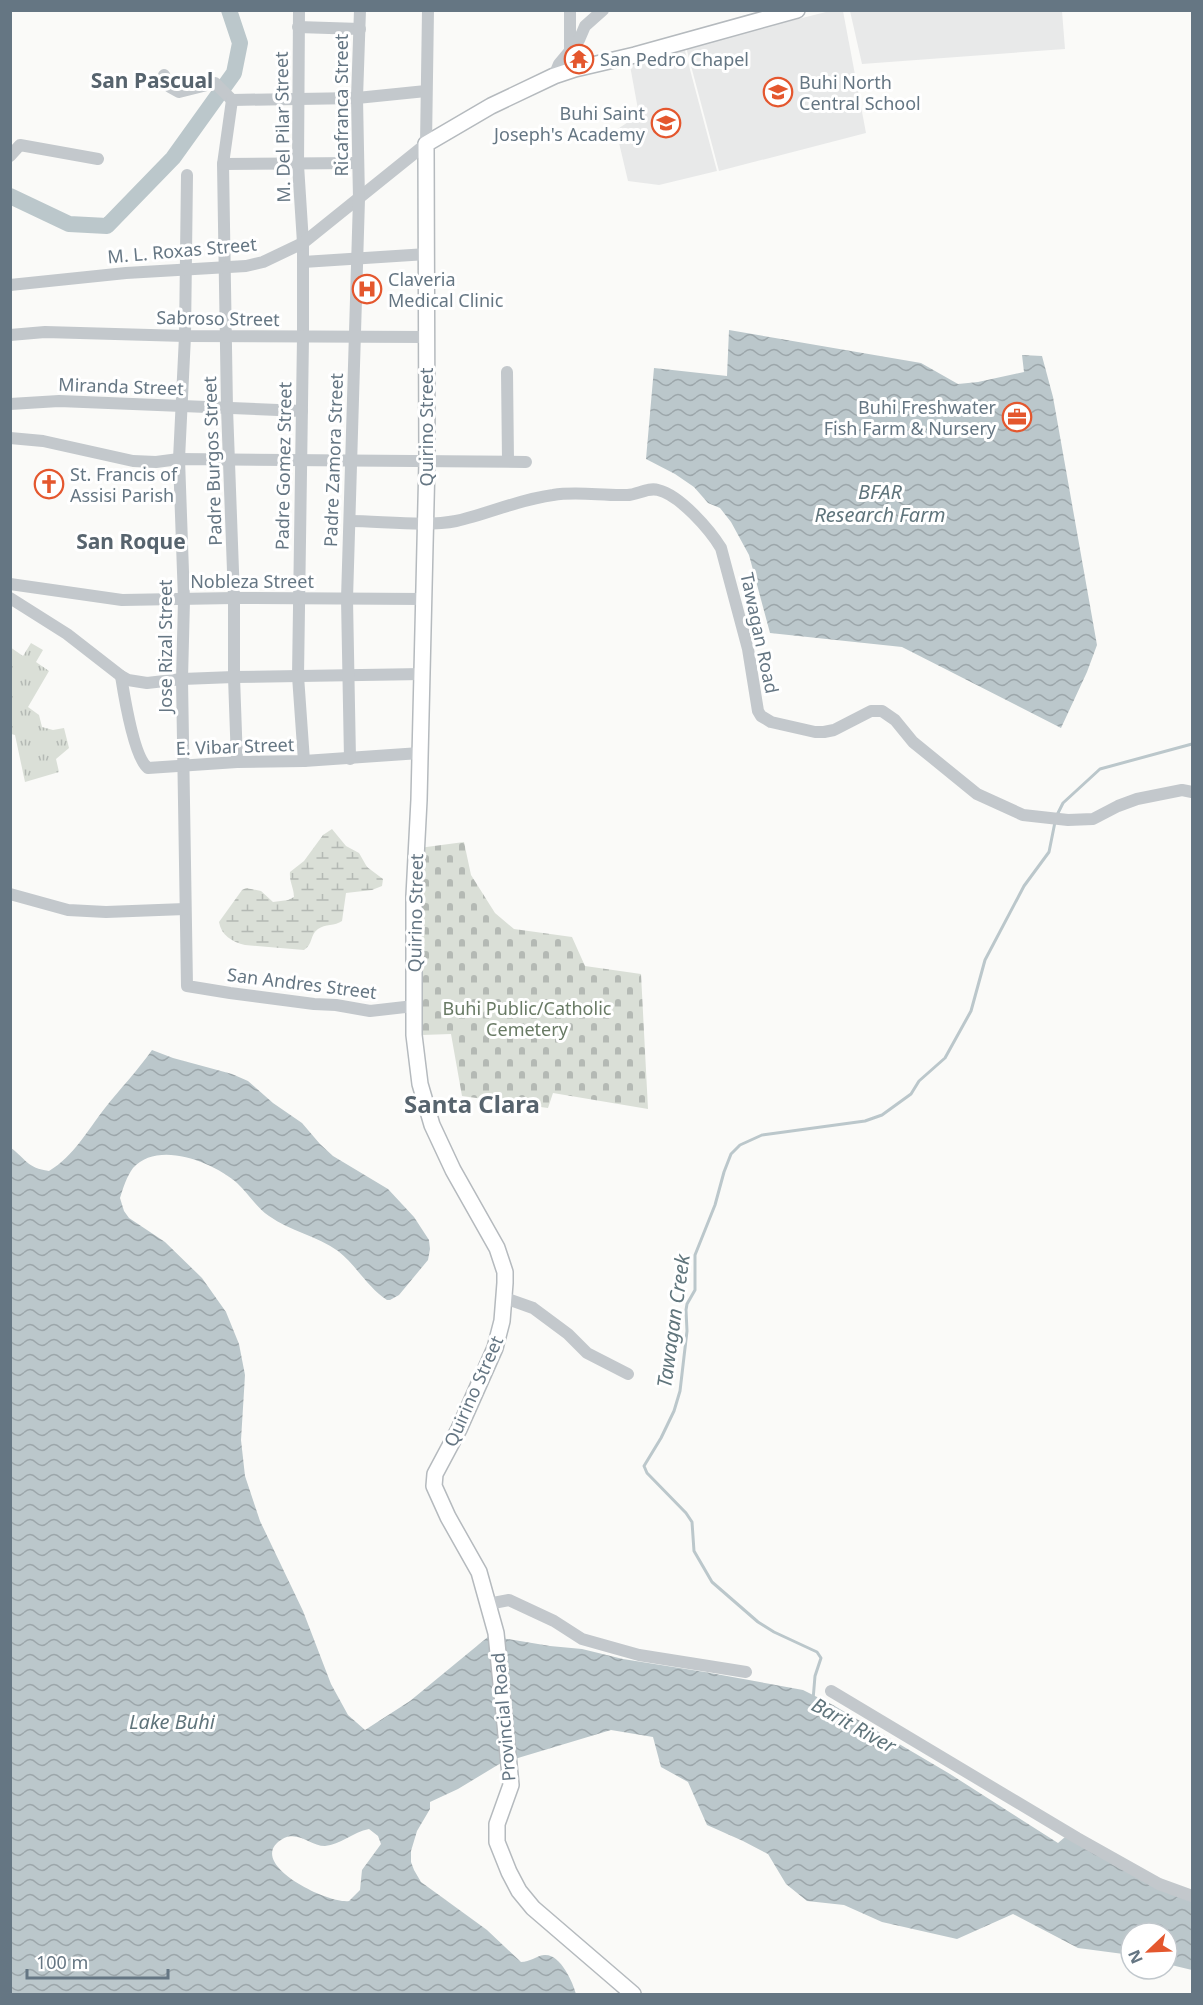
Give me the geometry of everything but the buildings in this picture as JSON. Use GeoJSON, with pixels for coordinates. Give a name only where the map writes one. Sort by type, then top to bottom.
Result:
{"type":"FeatureCollection","features":[{"type":"Feature","properties":{"kind":"main road"},"geometry":{"type":"LineString","coordinates":[[426,144],[491,106],[555,76],[760,16],[797,10]]}},
{"type":"Feature","properties":{"kind":"main road","name":"Quirino Street"},"geometry":{"type":"LineString","coordinates":[[426,144],[427,460],[423,674],[414,896],[414,1035],[417,1064],[428,1113],[436,1136],[497,1248],[505,1272],[502,1321],[495,1348],[459,1429],[435,1474],[434,1486],[448,1517],[479,1572],[496,1633]]}},
{"type":"Feature","properties":{"kind":"main road","name":"Provincial Road"},"geometry":{"type":"LineString","coordinates":[[496,1633],[511,1785],[496,1832],[500,1853],[519,1891],[533,1908],[633,1995]]}},
{"type":"Feature","properties":{"kind":"street","name":"M. Del Pilar Street"},"geometry":{"type":"LineString","coordinates":[[299,10],[298,165],[303,243]]}},
{"type":"Feature","properties":{"kind":"street","name":"Ricafranca Street"},"geometry":{"type":"LineString","coordinates":[[359,199],[357,98],[360,10]]}},
{"type":"Feature","properties":{"kind":"street"},"geometry":{"type":"LineString","coordinates":[[426,144],[428,10]]}},
{"type":"Feature","properties":{"kind":"street"},"geometry":{"type":"LineString","coordinates":[[570,10],[570,49]]}},
{"type":"Feature","properties":{"kind":"street"},"geometry":{"type":"LineString","coordinates":[[555,76],[559,64],[579,40],[585,26],[603,10]]}},
{"type":"Feature","properties":{"kind":"street"},"geometry":{"type":"LineString","coordinates":[[298,27],[360,29]]}},
{"type":"Feature","properties":{"kind":"street"},"geometry":{"type":"LineString","coordinates":[[164,75],[170,87],[179,92],[212,83],[219,85],[231,98],[357,98],[426,91]]}},
{"type":"Feature","properties":{"kind":"street","name":"Padre Burgos Street"},"geometry":{"type":"LineString","coordinates":[[231,98],[223,164],[237,762]]}},
{"type":"Feature","properties":{"kind":"street"},"geometry":{"type":"LineString","coordinates":[[10,156],[20,144],[98,159]]}},
{"type":"Feature","properties":{"kind":"street","name":"M. L. Roxas Street"},"geometry":{"type":"LineString","coordinates":[[10,285],[126,273],[246,266],[263,262],[303,243],[426,144]]}},
{"type":"Feature","properties":{"kind":"street"},"geometry":{"type":"LineString","coordinates":[[223,164],[358,163]]}},
{"type":"Feature","properties":{"kind":"street","name":"Jose Rizal Street"},"geometry":{"type":"LineString","coordinates":[[187,175],[185,336],[179,459],[184,600],[182,679],[187,986]]}},
{"type":"Feature","properties":{"kind":"street","name":"Padre Zamora Street"},"geometry":{"type":"LineString","coordinates":[[350,759],[347,599],[359,199]]}},
{"type":"Feature","properties":{"kind":"street","name":"Padre Gomez Street"},"geometry":{"type":"LineString","coordinates":[[303,243],[303,461],[298,676],[304,761]]}},
{"type":"Feature","properties":{"kind":"street"},"geometry":{"type":"LineString","coordinates":[[303,262],[427,254]]}},
{"type":"Feature","properties":{"kind":"street","name":"Sabroso Street"},"geometry":{"type":"LineString","coordinates":[[10,335],[45,332],[227,337],[426,337]]}},
{"type":"Feature","properties":{"kind":"street"},"geometry":{"type":"LineString","coordinates":[[507,372],[508,461]]}},
{"type":"Feature","properties":{"kind":"street","name":"Miranda Street"},"geometry":{"type":"LineString","coordinates":[[10,404],[59,401],[302,411]]}},
{"type":"Feature","properties":{"kind":"street"},"geometry":{"type":"LineString","coordinates":[[10,438],[43,441],[133,461],[156,462],[179,459],[526,462]]}},
{"type":"Feature","properties":{"kind":"street","name":"Tawagan Road"},"geometry":{"type":"LineString","coordinates":[[350,521],[454,521],[550,495],[583,493],[628,495],[653,489],[667,493],[695,517],[715,538],[721,548],[748,649],[758,711],[761,716],[771,722],[824,732],[834,730],[871,711],[882,711],[895,720],[913,742],[981,797],[1023,815],[1049,819],[1093,819],[1137,799],[1182,790],[1192,792]]}},
{"type":"Feature","properties":{"kind":"street","name":"Nobleza Street"},"geometry":{"type":"LineString","coordinates":[[10,584],[122,600],[424,599]]}},
{"type":"Feature","properties":{"kind":"street"},"geometry":{"type":"LineString","coordinates":[[10,598],[67,634],[128,680],[147,683],[234,677],[423,674]]}},
{"type":"Feature","properties":{"kind":"street","name":"E. Vibar Street"},"geometry":{"type":"LineString","coordinates":[[121,676],[127,710],[145,766],[153,768],[237,762],[350,759],[420,753]]}},
{"type":"Feature","properties":{"kind":"street"},"geometry":{"type":"LineString","coordinates":[[10,894],[68,910],[106,912],[185,909]]}},
{"type":"Feature","properties":{"kind":"street","name":"San Andres Street"},"geometry":{"type":"LineString","coordinates":[[187,986],[370,1011],[414,1006]]}},
{"type":"Feature","properties":{"kind":"street"},"geometry":{"type":"LineString","coordinates":[[505,1298],[533,1308],[568,1334],[587,1353],[627,1374]]}},
{"type":"Feature","properties":{"kind":"street"},"geometry":{"type":"LineString","coordinates":[[488,1604],[509,1600],[554,1621],[582,1639],[639,1655],[746,1672]]}},
{"type":"Feature","properties":{"kind":"street"},"geometry":{"type":"LineString","coordinates":[[831,1691],[1159,1884],[1192,1896]]}},
{"type":"Feature","properties":{"kind":"shaded area","name":"Buhi North Central School"},"geometry":{"type":"Polygon","coordinates":[[[830,11],[843,11],[866,133],[719,171],[686,47],[830,11]]]}},
{"type":"Feature","properties":{"kind":"shaded area"},"geometry":{"type":"Polygon","coordinates":[[[850,11],[1062,11],[1065,49],[862,64],[850,11]]]}},
{"type":"Feature","properties":{"kind":"shaded area","name":"Buhi Saint Joseph's Academy"},"geometry":{"type":"Polygon","coordinates":[[[684,47],[717,171],[659,185],[628,181],[616,130],[639,115],[629,60],[684,47]]]}},
{"type":"Feature","properties":{"kind":"green space"},"geometry":{"type":"Polygon","coordinates":[[[31,643],[43,650],[36,662],[49,671],[28,707],[39,715],[42,727],[53,730],[64,728],[69,748],[56,759],[59,772],[25,782],[15,735],[11,734],[10,647],[23,656],[31,643]]]}},
{"type":"Feature","properties":{"kind":"green space"},"geometry":{"type":"Polygon","coordinates":[[[332,829],[346,846],[359,853],[367,867],[383,879],[382,886],[372,890],[346,893],[342,921],[318,929],[304,950],[245,945],[232,940],[225,934],[219,922],[242,890],[246,888],[261,891],[273,902],[294,897],[290,872],[304,861],[323,835],[332,829]]]}},
{"type":"Feature","properties":{"kind":"green space","name":"Buhi Public/Catholic Cemetery"},"geometry":{"type":"Polygon","coordinates":[[[464,842],[471,875],[495,913],[514,929],[572,937],[585,966],[641,974],[648,1109],[553,1093],[548,1108],[462,1096],[451,1034],[422,1035],[417,934],[419,848],[464,842]]]}},
{"type":"Feature","properties":{"kind":"water","name":"BFAR Research Farm"},"geometry":{"type":"Polygon","coordinates":[[[729,330],[921,363],[958,384],[1024,372],[1022,355],[1042,356],[1053,397],[1097,645],[1061,728],[902,647],[770,633],[749,555],[731,522],[720,508],[708,503],[694,487],[646,459],[654,368],[727,376],[729,330]]]}},
{"type":"Feature","properties":{"kind":"water","name":"Lake Buhi"},"geometry":{"type":"Polygon","coordinates":[[[152,1050],[232,1074],[248,1081],[273,1103],[302,1123],[333,1156],[388,1189],[414,1217],[429,1240],[428,1260],[399,1295],[387,1300],[338,1251],[269,1216],[227,1175],[200,1162],[171,1155],[144,1160],[131,1171],[120,1198],[129,1218],[165,1242],[202,1278],[226,1312],[239,1344],[245,1375],[241,1440],[245,1476],[260,1521],[303,1611],[331,1684],[348,1715],[365,1730],[410,1701],[489,1636],[582,1649],[623,1659],[803,1690],[833,1705],[950,1774],[1058,1843],[1065,1837],[1192,1899],[1192,1970],[1179,1967],[1179,1921],[1119,1921],[1119,1953],[1078,1948],[1013,1914],[957,1939],[882,1922],[844,1905],[807,1901],[786,1884],[768,1854],[707,1825],[688,1782],[661,1767],[653,1737],[611,1730],[501,1763],[458,1789],[430,1802],[430,1809],[417,1831],[411,1851],[411,1862],[421,1882],[487,1930],[521,1962],[544,1955],[555,1959],[569,1976],[576,1994],[11,1994],[11,1148],[31,1165],[49,1171],[73,1151],[152,1050]],[[369,1829],[325,1846],[290,1836],[277,1843],[272,1853],[275,1863],[296,1882],[326,1897],[349,1901],[360,1890],[362,1870],[381,1844],[378,1836],[369,1829]]]}},
{"type":"Feature","properties":{"kind":"waterway"},"geometry":{"type":"LineString","coordinates":[[10,196],[69,224],[107,226],[173,158],[234,73],[240,43],[229,10]]}},
{"type":"Feature","properties":{"kind":"waterway","name":"Tawagan Creek"},"geometry":{"type":"LineString","coordinates":[[1057,815],[1063,803],[1100,769],[1192,744]]}},
{"type":"Feature","properties":{"kind":"waterway","name":"Tawagan Creek"},"geometry":{"type":"LineString","coordinates":[[813,1700],[815,1676],[821,1658],[817,1652],[758,1622],[712,1582],[694,1551],[692,1522],[647,1473],[644,1466],[674,1411],[680,1391],[687,1331],[686,1310],[695,1290],[695,1255],[715,1205],[731,1154],[740,1145],[762,1135],[865,1121],[882,1115],[911,1094],[919,1081],[945,1058],[971,1011],[985,960],[1024,886],[1049,852],[1055,822]]}},
{"type":"Feature","properties":{"kind":"place","name":"San Pedro Chapel"},"geometry":{"type":"Point","coordinates":[579,59]}},
{"type":"Feature","properties":{"kind":"place","name":"Buhi North Central School"},"geometry":{"type":"Point","coordinates":[778,92]}},
{"type":"Feature","properties":{"kind":"place","name":"Buhi Saint Joseph's Academy"},"geometry":{"type":"Point","coordinates":[666,123]}},
{"type":"Feature","properties":{"kind":"place","name":"Claveria Medical Clinic"},"geometry":{"type":"Point","coordinates":[367,289]}},
{"type":"Feature","properties":{"kind":"place","name":"Buhi Freshwater Fish Farm & Nursery"},"geometry":{"type":"Point","coordinates":[1017,417]}},
{"type":"Feature","properties":{"kind":"place","name":"St. Francis of Assisi Parish"},"geometry":{"type":"Point","coordinates":[49,484]}},
{"type":"Feature","properties":{"kind":"district","name":"San Pascual"},"geometry":{"type":"Point","coordinates":[152,80]}},
{"type":"Feature","properties":{"kind":"district","name":"San Roque"},"geometry":{"type":"Point","coordinates":[131,541]}},
{"type":"Feature","properties":{"kind":"district","name":"Santa Clara"},"geometry":{"type":"Point","coordinates":[472,1103]}},
{"type":"Feature","properties":{"kind":"water label","name":"Barit River"},"geometry":{"type":"Point","coordinates":[854,1725]}}]}
